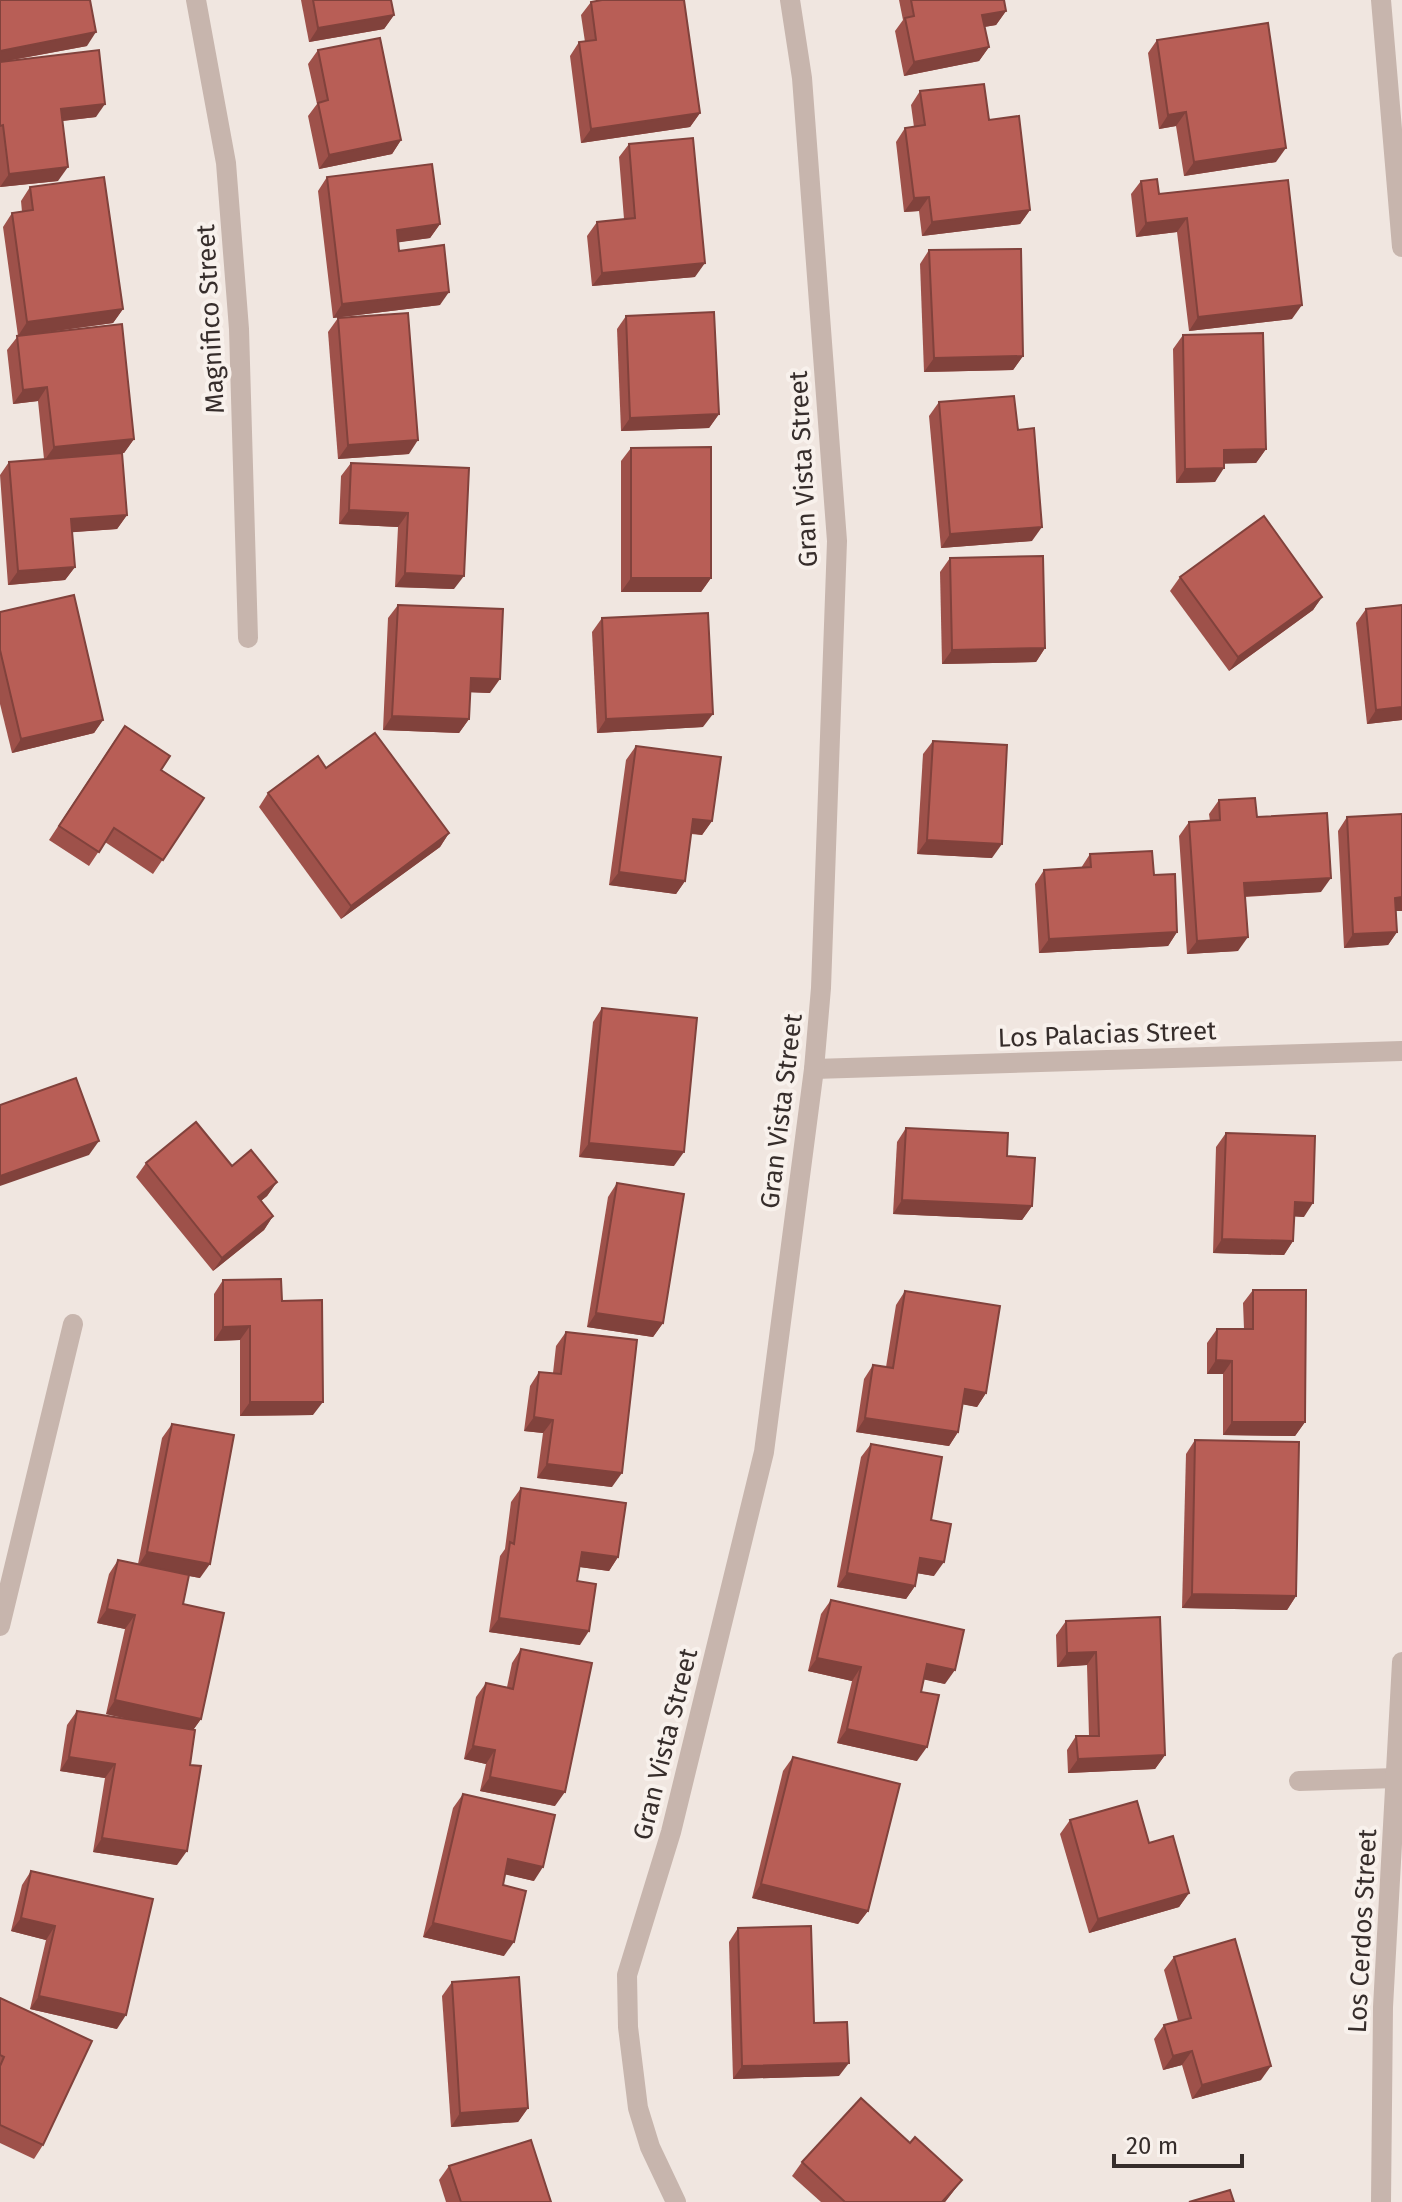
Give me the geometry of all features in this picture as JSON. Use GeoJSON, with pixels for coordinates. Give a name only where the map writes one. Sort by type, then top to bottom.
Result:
{"type":"FeatureCollection","features":[{"type":"Feature","properties":{"kind":"street","name":"Magnifico Street"},"geometry":{"type":"LineString","coordinates":[[196,0],[226,163],[239,329],[248,638]]}},
{"type":"Feature","properties":{"kind":"street","name":"Gran Vista Street"},"geometry":{"type":"LineString","coordinates":[[676,2202],[650,2147],[638,2108],[628,2027],[627,1975],[671,1832],[764,1452],[814,1069],[821,988],[837,541],[802,78],[790,0]]}},
{"type":"Feature","properties":{"kind":"street"},"geometry":{"type":"LineString","coordinates":[[1381,0],[1402,247]]}},
{"type":"Feature","properties":{"kind":"street","name":"Los Palacias Street"},"geometry":{"type":"LineString","coordinates":[[814,1069],[1402,1051]]}},
{"type":"Feature","properties":{"kind":"street"},"geometry":{"type":"LineString","coordinates":[[0,1626],[73,1324]]}},
{"type":"Feature","properties":{"kind":"street","name":"Los Cerdos Street"},"geometry":{"type":"LineString","coordinates":[[1381,2202],[1383,2007],[1402,1662]]}},
{"type":"Feature","properties":{"kind":"street"},"geometry":{"type":"LineString","coordinates":[[1299,1781],[1396,1778]]}},
{"type":"Feature","properties":{"kind":"building"},"geometry":{"type":"Polygon","coordinates":[[[0,0],[90,0],[96,32],[0,51],[0,0]]]}},
{"type":"Feature","properties":{"kind":"building"},"geometry":{"type":"Polygon","coordinates":[[[313,0],[391,0],[394,15],[318,28],[313,0]]]}},
{"type":"Feature","properties":{"kind":"building"},"geometry":{"type":"Polygon","coordinates":[[[684,0],[700,113],[591,129],[579,42],[596,40],[591,2],[684,0]]]}},
{"type":"Feature","properties":{"kind":"building"},"geometry":{"type":"Polygon","coordinates":[[[911,0],[1004,0],[1006,11],[982,15],[989,47],[914,62],[905,18],[914,16],[911,0]]]}},
{"type":"Feature","properties":{"kind":"building"},"geometry":{"type":"Polygon","coordinates":[[[1268,23],[1286,148],[1194,162],[1186,112],[1168,115],[1157,40],[1268,23]]]}},
{"type":"Feature","properties":{"kind":"building"},"geometry":{"type":"Polygon","coordinates":[[[380,38],[401,140],[329,155],[318,103],[328,100],[318,50],[380,38]]]}},
{"type":"Feature","properties":{"kind":"building"},"geometry":{"type":"Polygon","coordinates":[[[99,50],[105,104],[61,109],[68,167],[9,174],[3,125],[0,126],[0,62],[99,50]]]}},
{"type":"Feature","properties":{"kind":"building"},"geometry":{"type":"Polygon","coordinates":[[[984,84],[989,120],[1019,116],[1030,210],[932,222],[929,197],[914,198],[905,128],[925,125],[920,91],[984,84]]]}},
{"type":"Feature","properties":{"kind":"building"},"geometry":{"type":"Polygon","coordinates":[[[693,138],[705,263],[602,273],[597,222],[635,218],[629,144],[693,138]]]}},
{"type":"Feature","properties":{"kind":"building"},"geometry":{"type":"Polygon","coordinates":[[[432,164],[440,224],[397,230],[399,251],[444,245],[449,292],[342,304],[327,177],[432,164]]]}},
{"type":"Feature","properties":{"kind":"building"},"geometry":{"type":"Polygon","coordinates":[[[104,177],[123,309],[27,322],[12,213],[33,210],[30,187],[104,177]]]}},
{"type":"Feature","properties":{"kind":"building"},"geometry":{"type":"Polygon","coordinates":[[[1157,179],[1159,194],[1288,180],[1302,305],[1198,317],[1187,218],[1146,223],[1141,181],[1157,179]]]}},
{"type":"Feature","properties":{"kind":"building"},"geometry":{"type":"Polygon","coordinates":[[[1021,249],[1023,356],[934,358],[929,250],[1021,249]]]}},
{"type":"Feature","properties":{"kind":"building"},"geometry":{"type":"Polygon","coordinates":[[[714,312],[719,414],[630,418],[626,316],[714,312]]]}},
{"type":"Feature","properties":{"kind":"building"},"geometry":{"type":"Polygon","coordinates":[[[408,313],[418,440],[348,445],[338,318],[408,313]]]}},
{"type":"Feature","properties":{"kind":"building"},"geometry":{"type":"Polygon","coordinates":[[[122,324],[134,439],[54,447],[47,387],[23,390],[17,336],[122,324]]]}},
{"type":"Feature","properties":{"kind":"building"},"geometry":{"type":"Polygon","coordinates":[[[1263,333],[1266,449],[1224,450],[1224,468],[1185,469],[1183,335],[1263,333]]]}},
{"type":"Feature","properties":{"kind":"building"},"geometry":{"type":"Polygon","coordinates":[[[1014,396],[1018,430],[1034,428],[1042,527],[950,534],[939,402],[1014,396]]]}},
{"type":"Feature","properties":{"kind":"building"},"geometry":{"type":"Polygon","coordinates":[[[711,447],[711,578],[631,578],[631,448],[711,447]]]}},
{"type":"Feature","properties":{"kind":"building"},"geometry":{"type":"Polygon","coordinates":[[[122,453],[127,515],[71,519],[75,567],[18,571],[9,462],[122,453]]]}},
{"type":"Feature","properties":{"kind":"building"},"geometry":{"type":"Polygon","coordinates":[[[351,463],[469,468],[464,576],[405,573],[408,513],[349,510],[351,463]]]}},
{"type":"Feature","properties":{"kind":"building"},"geometry":{"type":"Polygon","coordinates":[[[1264,516],[1322,597],[1238,657],[1180,577],[1264,516]]]}},
{"type":"Feature","properties":{"kind":"building"},"geometry":{"type":"Polygon","coordinates":[[[1043,556],[1045,648],[952,650],[950,558],[1043,556]]]}},
{"type":"Feature","properties":{"kind":"building"},"geometry":{"type":"Polygon","coordinates":[[[74,595],[103,720],[21,739],[0,650],[0,612],[74,595]]]}},
{"type":"Feature","properties":{"kind":"building"},"geometry":{"type":"Polygon","coordinates":[[[398,605],[503,609],[500,679],[471,678],[469,719],[392,716],[398,605]]]}},
{"type":"Feature","properties":{"kind":"building"},"geometry":{"type":"Polygon","coordinates":[[[1402,605],[1402,707],[1376,710],[1366,609],[1402,605]]]}},
{"type":"Feature","properties":{"kind":"building"},"geometry":{"type":"Polygon","coordinates":[[[708,613],[713,714],[606,719],[602,618],[708,613]]]}},
{"type":"Feature","properties":{"kind":"building"},"geometry":{"type":"Polygon","coordinates":[[[125,726],[170,756],[161,770],[204,798],[163,860],[114,828],[99,852],[59,826],[125,726]]]}},
{"type":"Feature","properties":{"kind":"building"},"geometry":{"type":"Polygon","coordinates":[[[375,733],[449,833],[351,906],[268,793],[318,756],[326,768],[375,733]]]}},
{"type":"Feature","properties":{"kind":"building"},"geometry":{"type":"Polygon","coordinates":[[[933,741],[1007,745],[1002,844],[927,840],[933,741]]]}},
{"type":"Feature","properties":{"kind":"building"},"geometry":{"type":"Polygon","coordinates":[[[636,746],[721,757],[712,821],[693,819],[685,881],[619,872],[636,746]]]}},
{"type":"Feature","properties":{"kind":"building"},"geometry":{"type":"Polygon","coordinates":[[[1255,798],[1257,817],[1327,813],[1331,878],[1244,883],[1248,937],[1197,941],[1189,822],[1220,820],[1219,800],[1255,798]]]}},
{"type":"Feature","properties":{"kind":"building"},"geometry":{"type":"Polygon","coordinates":[[[1402,814],[1402,897],[1395,898],[1397,932],[1353,934],[1347,817],[1402,814]]]}},
{"type":"Feature","properties":{"kind":"building"},"geometry":{"type":"Polygon","coordinates":[[[1152,851],[1154,875],[1175,874],[1177,932],[1049,939],[1044,870],[1091,867],[1090,854],[1152,851]]]}},
{"type":"Feature","properties":{"kind":"building"},"geometry":{"type":"Polygon","coordinates":[[[602,1008],[697,1018],[684,1152],[589,1143],[602,1008]]]}},
{"type":"Feature","properties":{"kind":"building"},"geometry":{"type":"Polygon","coordinates":[[[76,1078],[99,1141],[0,1176],[0,1105],[76,1078]]]}},
{"type":"Feature","properties":{"kind":"building"},"geometry":{"type":"Polygon","coordinates":[[[196,1122],[232,1166],[251,1150],[277,1182],[258,1197],[273,1216],[222,1258],[146,1163],[196,1122]]]}},
{"type":"Feature","properties":{"kind":"building"},"geometry":{"type":"Polygon","coordinates":[[[906,1128],[1008,1133],[1007,1156],[1035,1158],[1032,1206],[902,1200],[906,1128]]]}},
{"type":"Feature","properties":{"kind":"building"},"geometry":{"type":"Polygon","coordinates":[[[1226,1133],[1315,1136],[1313,1203],[1295,1202],[1293,1241],[1222,1239],[1226,1133]]]}},
{"type":"Feature","properties":{"kind":"building"},"geometry":{"type":"Polygon","coordinates":[[[617,1183],[684,1194],[663,1323],[596,1313],[617,1183]]]}},
{"type":"Feature","properties":{"kind":"building"},"geometry":{"type":"Polygon","coordinates":[[[281,1279],[282,1301],[322,1300],[323,1402],[250,1402],[250,1326],[223,1327],[223,1280],[281,1279]]]}},
{"type":"Feature","properties":{"kind":"building"},"geometry":{"type":"Polygon","coordinates":[[[1253,1290],[1306,1290],[1305,1422],[1232,1422],[1232,1361],[1216,1360],[1217,1329],[1253,1329],[1253,1290]]]}},
{"type":"Feature","properties":{"kind":"building"},"geometry":{"type":"Polygon","coordinates":[[[905,1291],[1000,1306],[986,1393],[965,1389],[958,1432],[865,1418],[873,1365],[893,1368],[905,1291]]]}},
{"type":"Feature","properties":{"kind":"building"},"geometry":{"type":"Polygon","coordinates":[[[566,1332],[637,1340],[622,1473],[547,1464],[553,1420],[534,1417],[539,1372],[561,1374],[566,1332]]]}},
{"type":"Feature","properties":{"kind":"building"},"geometry":{"type":"Polygon","coordinates":[[[172,1424],[234,1435],[210,1564],[147,1552],[172,1424]]]}},
{"type":"Feature","properties":{"kind":"building"},"geometry":{"type":"Polygon","coordinates":[[[1195,1440],[1299,1442],[1296,1596],[1192,1594],[1195,1440]]]}},
{"type":"Feature","properties":{"kind":"building"},"geometry":{"type":"Polygon","coordinates":[[[871,1444],[942,1457],[931,1520],[951,1524],[944,1562],[920,1558],[915,1586],[847,1573],[871,1444]]]}},
{"type":"Feature","properties":{"kind":"building"},"geometry":{"type":"Polygon","coordinates":[[[521,1488],[626,1503],[618,1557],[582,1552],[577,1581],[596,1584],[589,1631],[499,1618],[510,1542],[514,1544],[521,1488]]]}},
{"type":"Feature","properties":{"kind":"building"},"geometry":{"type":"Polygon","coordinates":[[[118,1560],[189,1575],[183,1604],[224,1613],[201,1719],[115,1700],[135,1615],[107,1609],[118,1560]]]}},
{"type":"Feature","properties":{"kind":"building"},"geometry":{"type":"Polygon","coordinates":[[[831,1600],[964,1630],[955,1670],[927,1664],[921,1692],[939,1695],[927,1747],[847,1729],[861,1667],[817,1658],[831,1600]]]}},
{"type":"Feature","properties":{"kind":"building"},"geometry":{"type":"Polygon","coordinates":[[[1160,1617],[1165,1755],[1078,1759],[1076,1736],[1099,1736],[1096,1652],[1067,1653],[1066,1621],[1160,1617]]]}},
{"type":"Feature","properties":{"kind":"building"},"geometry":{"type":"Polygon","coordinates":[[[521,1649],[592,1663],[565,1792],[490,1777],[495,1750],[473,1746],[486,1683],[513,1689],[521,1649]]]}},
{"type":"Feature","properties":{"kind":"building"},"geometry":{"type":"Polygon","coordinates":[[[77,1711],[195,1730],[190,1765],[201,1766],[187,1851],[102,1838],[115,1764],[69,1757],[77,1711]]]}},
{"type":"Feature","properties":{"kind":"building"},"geometry":{"type":"Polygon","coordinates":[[[793,1757],[900,1784],[868,1911],[761,1884],[793,1757]]]}},
{"type":"Feature","properties":{"kind":"building"},"geometry":{"type":"Polygon","coordinates":[[[463,1794],[555,1815],[543,1867],[508,1859],[503,1885],[526,1891],[514,1942],[433,1923],[463,1794]]]}},
{"type":"Feature","properties":{"kind":"building"},"geometry":{"type":"Polygon","coordinates":[[[1137,1801],[1149,1843],[1173,1836],[1189,1893],[1098,1919],[1070,1820],[1137,1801]]]}},
{"type":"Feature","properties":{"kind":"building"},"geometry":{"type":"Polygon","coordinates":[[[31,1871],[153,1899],[126,2015],[39,1996],[55,1926],[21,1918],[31,1871]]]}},
{"type":"Feature","properties":{"kind":"building"},"geometry":{"type":"Polygon","coordinates":[[[811,1926],[814,2023],[847,2022],[849,2063],[742,2066],[738,1928],[811,1926]]]}},
{"type":"Feature","properties":{"kind":"building"},"geometry":{"type":"Polygon","coordinates":[[[1235,1939],[1271,2066],[1202,2085],[1192,2051],[1173,2056],[1164,2025],[1191,2018],[1174,1957],[1235,1939]]]}},
{"type":"Feature","properties":{"kind":"building"},"geometry":{"type":"Polygon","coordinates":[[[519,1977],[528,2108],[460,2113],[452,1982],[519,1977]]]}},
{"type":"Feature","properties":{"kind":"building"},"geometry":{"type":"Polygon","coordinates":[[[0,1998],[92,2041],[43,2145],[0,2125],[0,2066],[4,2057],[0,2055],[0,1998]]]}},
{"type":"Feature","properties":{"kind":"building"},"geometry":{"type":"Polygon","coordinates":[[[861,2098],[910,2143],[915,2137],[962,2180],[942,2202],[845,2202],[802,2162],[861,2098]]]}},
{"type":"Feature","properties":{"kind":"building"},"geometry":{"type":"Polygon","coordinates":[[[531,2140],[551,2202],[461,2202],[449,2166],[531,2140]]]}},
{"type":"Feature","properties":{"kind":"building"},"geometry":{"type":"Polygon","coordinates":[[[1230,2190],[1234,2202],[1189,2202],[1230,2190]]]}}]}
